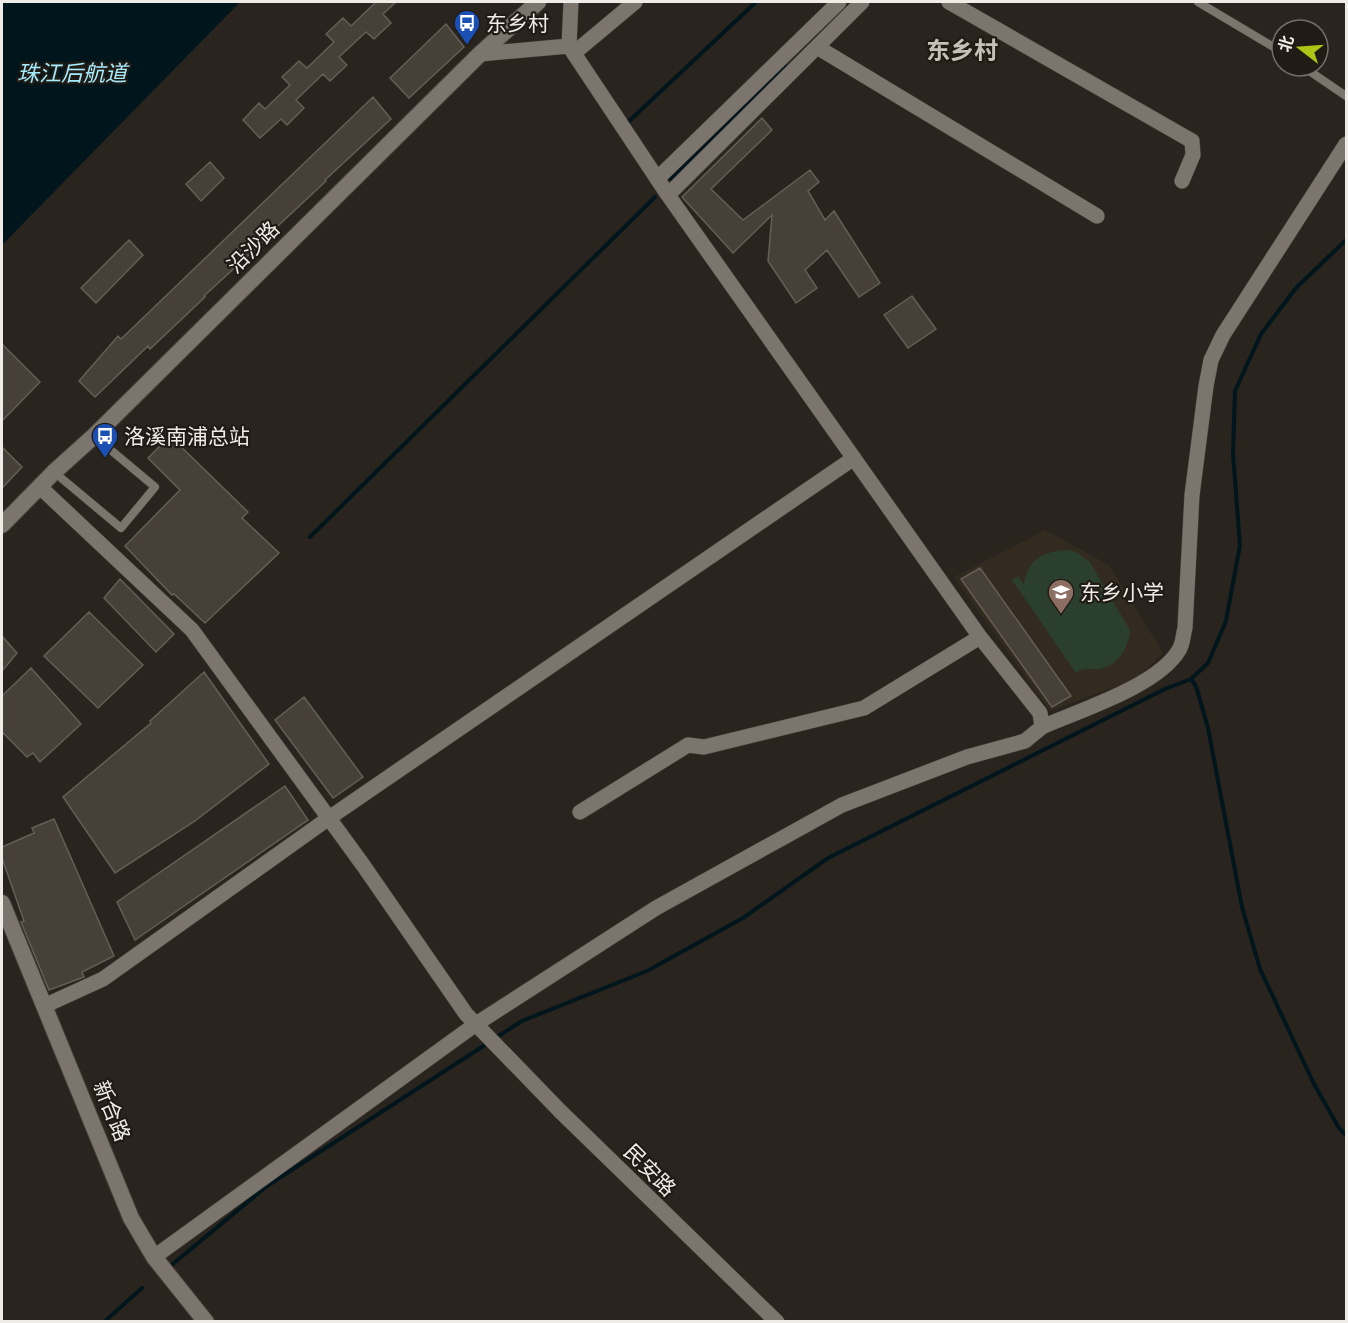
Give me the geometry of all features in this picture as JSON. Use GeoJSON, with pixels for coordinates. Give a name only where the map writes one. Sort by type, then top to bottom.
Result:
{"type":"FeatureCollection","features":[{"type":"Feature","properties":{"kind":"street","name":"沿沙路"},"geometry":{"type":"LineString","coordinates":[[2,525],[480,54],[538,2]]}},
{"type":"Feature","properties":{"kind":"street"},"geometry":{"type":"LineString","coordinates":[[571,2],[571,50],[668,195],[980,637],[1040,713],[1042,727]]}},
{"type":"Feature","properties":{"kind":"street"},"geometry":{"type":"LineString","coordinates":[[480,54],[571,50],[634,2]]}},
{"type":"Feature","properties":{"kind":"street"},"geometry":{"type":"LineString","coordinates":[[657,179],[839,2]]}},
{"type":"Feature","properties":{"kind":"street"},"geometry":{"type":"LineString","coordinates":[[668,195],[862,2]]}},
{"type":"Feature","properties":{"kind":"street"},"geometry":{"type":"LineString","coordinates":[[949,2],[1192,141],[1193,154],[1182,181]]}},
{"type":"Feature","properties":{"kind":"street"},"geometry":{"type":"LineString","coordinates":[[817,47],[1097,216]]}},
{"type":"Feature","properties":{"kind":"street"},"geometry":{"type":"LineString","coordinates":[[156,1261],[476,1024],[656,908],[842,806],[967,757],[1025,741],[1042,727],[1136,687],[1163,669],[1180,649],[1185,628],[1192,495],[1211,360],[1223,335],[1347,144]]}},
{"type":"Feature","properties":{"kind":"street"},"geometry":{"type":"LineString","coordinates":[[44,1006],[103,979],[329,818],[854,458]]}},
{"type":"Feature","properties":{"kind":"street","name":"民安路"},"geometry":{"type":"LineString","coordinates":[[40,487],[192,630],[329,818],[466,1014],[679,1229],[777,1322]]}},
{"type":"Feature","properties":{"kind":"street"},"geometry":{"type":"LineString","coordinates":[[580,812],[688,745],[704,747],[864,708],[980,637]]}},
{"type":"Feature","properties":{"kind":"street","name":"新合路"},"geometry":{"type":"LineString","coordinates":[[2,903],[131,1218],[156,1261],[206,1322]]}},
{"type":"Feature","properties":{"kind":"lane"},"geometry":{"type":"LineString","coordinates":[[1198,2],[1270,45]]}},
{"type":"Feature","properties":{"kind":"lane"},"geometry":{"type":"LineString","coordinates":[[1320,78],[1347,96]]}},
{"type":"Feature","properties":{"kind":"lane"},"geometry":{"type":"LineString","coordinates":[[54,472],[122,528],[155,487],[94,436]]}},
{"type":"Feature","properties":{"kind":"shaded area","name":"东乡小学"},"geometry":{"type":"Polygon","coordinates":[[[1045,530],[1109,565],[1163,653],[1147,669],[1128,682],[1050,711],[954,577],[1045,530]]]}},
{"type":"Feature","properties":{"kind":"green space"},"geometry":{"type":"Polygon","coordinates":[[[1067,550],[1076,552],[1089,561],[1130,630],[1125,649],[1112,664],[1076,673],[1012,580],[1018,576],[1024,585],[1029,569],[1038,558],[1051,552],[1067,550]]]}},
{"type":"Feature","properties":{"kind":"water","name":"珠江后航道"},"geometry":{"type":"Polygon","coordinates":[[[2,2],[240,2],[2,245],[2,2]]]}},
{"type":"Feature","properties":{"kind":"building"},"geometry":{"type":"Polygon","coordinates":[[[376,2],[396,2],[383,14],[391,23],[374,39],[366,32],[339,57],[347,65],[330,81],[323,74],[296,100],[304,108],[287,125],[281,119],[260,138],[243,120],[259,103],[265,109],[290,85],[282,77],[299,61],[307,68],[334,42],[326,34],[343,18],[351,26],[376,2]]]}},
{"type":"Feature","properties":{"kind":"building"},"geometry":{"type":"Polygon","coordinates":[[[446,24],[464,47],[409,98],[390,78],[446,24]]]}},
{"type":"Feature","properties":{"kind":"building"},"geometry":{"type":"Polygon","coordinates":[[[373,97],[391,119],[150,349],[148,346],[95,397],[79,381],[118,336],[121,339],[373,97]]]}},
{"type":"Feature","properties":{"kind":"building"},"geometry":{"type":"Polygon","coordinates":[[[762,118],[772,130],[711,189],[743,220],[810,170],[819,182],[808,191],[825,220],[834,211],[880,283],[859,297],[827,250],[805,270],[817,288],[796,303],[768,261],[772,215],[733,253],[682,197],[762,118]]]}},
{"type":"Feature","properties":{"kind":"building"},"geometry":{"type":"Polygon","coordinates":[[[210,162],[224,178],[201,201],[186,184],[210,162]]]}},
{"type":"Feature","properties":{"kind":"building"},"geometry":{"type":"Polygon","coordinates":[[[129,240],[143,255],[96,303],[81,288],[129,240]]]}},
{"type":"Feature","properties":{"kind":"building"},"geometry":{"type":"Polygon","coordinates":[[[912,296],[936,329],[908,348],[884,315],[912,296]]]}},
{"type":"Feature","properties":{"kind":"building"},"geometry":{"type":"Polygon","coordinates":[[[2,344],[40,382],[2,421],[2,344]]]}},
{"type":"Feature","properties":{"kind":"building"},"geometry":{"type":"Polygon","coordinates":[[[170,436],[248,512],[242,518],[279,553],[205,623],[174,594],[172,595],[125,546],[180,490],[148,458],[170,436]]]}},
{"type":"Feature","properties":{"kind":"building"},"geometry":{"type":"Polygon","coordinates":[[[2,447],[22,467],[2,488],[2,447]]]}},
{"type":"Feature","properties":{"kind":"building"},"geometry":{"type":"Polygon","coordinates":[[[980,568],[1071,696],[1052,707],[961,579],[980,568]]]}},
{"type":"Feature","properties":{"kind":"building"},"geometry":{"type":"Polygon","coordinates":[[[120,579],[174,634],[156,652],[104,598],[120,579]]]}},
{"type":"Feature","properties":{"kind":"building"},"geometry":{"type":"Polygon","coordinates":[[[89,612],[143,665],[98,708],[44,656],[89,612]]]}},
{"type":"Feature","properties":{"kind":"building"},"geometry":{"type":"Polygon","coordinates":[[[2,636],[17,653],[2,671],[2,636]]]}},
{"type":"Feature","properties":{"kind":"building"},"geometry":{"type":"Polygon","coordinates":[[[31,668],[81,724],[40,762],[33,753],[27,757],[2,732],[2,696],[31,668]]]}},
{"type":"Feature","properties":{"kind":"building"},"geometry":{"type":"Polygon","coordinates":[[[204,672],[269,764],[195,821],[115,873],[63,797],[151,723],[150,721],[204,672]]]}},
{"type":"Feature","properties":{"kind":"building"},"geometry":{"type":"Polygon","coordinates":[[[304,697],[363,777],[333,798],[275,720],[304,697]]]}},
{"type":"Feature","properties":{"kind":"building"},"geometry":{"type":"Polygon","coordinates":[[[285,786],[308,820],[135,940],[117,902],[285,786]]]}},
{"type":"Feature","properties":{"kind":"building"},"geometry":{"type":"Polygon","coordinates":[[[54,819],[114,956],[82,972],[84,977],[49,990],[21,922],[24,921],[2,858],[2,847],[34,833],[32,828],[54,819]]]}},
{"type":"Feature","properties":{"kind":"waterway"},"geometry":{"type":"LineString","coordinates":[[626,124],[756,2]]}},
{"type":"Feature","properties":{"kind":"waterway"},"geometry":{"type":"LineString","coordinates":[[671,179],[785,65]]}},
{"type":"Feature","properties":{"kind":"waterway"},"geometry":{"type":"LineString","coordinates":[[310,537],[655,197]]}},
{"type":"Feature","properties":{"kind":"waterway"},"geometry":{"type":"LineString","coordinates":[[1346,240],[1296,288],[1261,334],[1235,391],[1233,454],[1240,545],[1226,621],[1208,663],[1191,679],[1196,686],[1208,728],[1242,907],[1260,969],[1314,1084],[1339,1128],[1346,1135]]}},
{"type":"Feature","properties":{"kind":"waterway"},"geometry":{"type":"LineString","coordinates":[[494,1039],[522,1021],[647,971],[743,918],[828,858],[1165,689],[1191,679]]}},
{"type":"Feature","properties":{"kind":"waterway"},"geometry":{"type":"LineString","coordinates":[[168,1268],[267,1186],[488,1043]]}},
{"type":"Feature","properties":{"kind":"waterway"},"geometry":{"type":"LineString","coordinates":[[104,1322],[142,1288]]}},
{"type":"Feature","properties":{"kind":"place","name":"东乡村"},"geometry":{"type":"Point","coordinates":[467,46]}},
{"type":"Feature","properties":{"kind":"place","name":"洛溪南浦总站"},"geometry":{"type":"Point","coordinates":[105,459]}},
{"type":"Feature","properties":{"kind":"place","name":"东乡小学"},"geometry":{"type":"Point","coordinates":[1061,615]}},
{"type":"Feature","properties":{"kind":"district","name":"东乡村"},"geometry":{"type":"Point","coordinates":[962,51]}}]}
